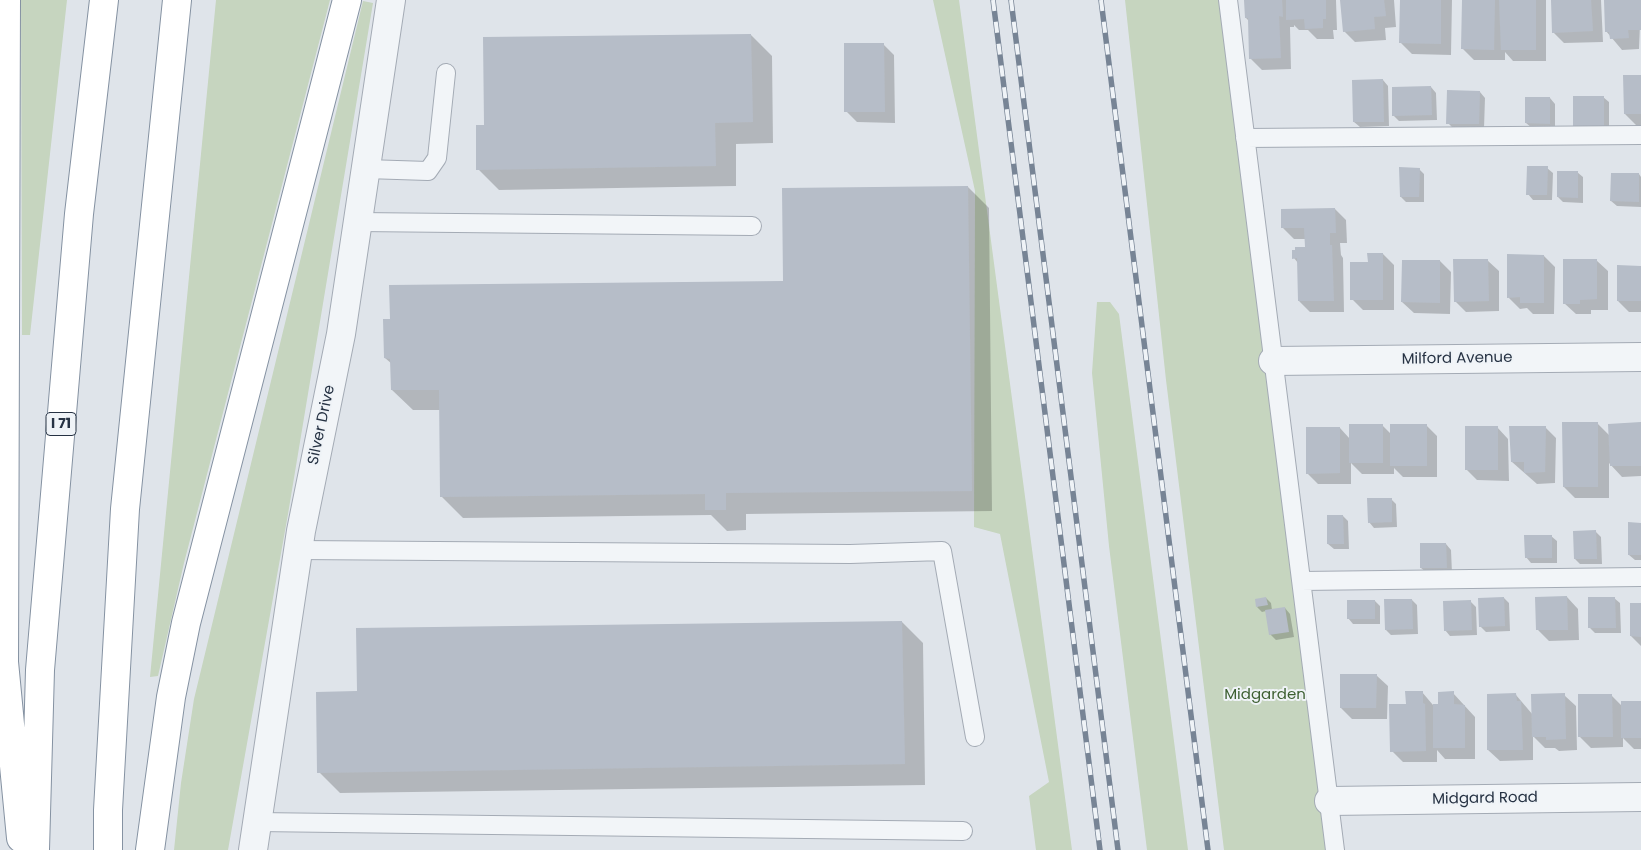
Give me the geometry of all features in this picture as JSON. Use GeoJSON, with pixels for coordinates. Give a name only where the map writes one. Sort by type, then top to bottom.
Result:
{"type":"FeatureCollection","features":[{"type":"Feature","properties":{"kind":"highway"},"geometry":{"type":"LineString","coordinates":[[6,0],[4,662],[22,850]]}},
{"type":"Feature","properties":{"kind":"highway","name":"I 71"},"geometry":{"type":"LineString","coordinates":[[35,850],[40,670],[80,214],[104,0]]}},
{"type":"Feature","properties":{"kind":"highway"},"geometry":{"type":"LineString","coordinates":[[108,850],[108,810],[126,509],[177,0]]}},
{"type":"Feature","properties":{"kind":"highway"},"geometry":{"type":"LineString","coordinates":[[150,850],[171,697],[186,623],[347,0]]}},
{"type":"Feature","properties":{"kind":"street","name":"Silver Drive"},"geometry":{"type":"LineString","coordinates":[[253,850],[298,550],[341,334],[391,0]]}},
{"type":"Feature","properties":{"kind":"street","name":"Milford Avenue"},"geometry":{"type":"LineString","coordinates":[[1273,361],[1641,357]]}},
{"type":"Feature","properties":{"kind":"street","name":"Midgard Road"},"geometry":{"type":"LineString","coordinates":[[1329,801],[1641,797]]}},
{"type":"Feature","properties":{"kind":"lane"},"geometry":{"type":"LineString","coordinates":[[1228,0],[1335,850]]}},
{"type":"Feature","properties":{"kind":"lane"},"geometry":{"type":"LineString","coordinates":[[366,169],[428,171],[437,158],[446,73]]}},
{"type":"Feature","properties":{"kind":"lane"},"geometry":{"type":"LineString","coordinates":[[1245,138],[1641,136]]}},
{"type":"Feature","properties":{"kind":"lane"},"geometry":{"type":"LineString","coordinates":[[358,222],[752,226]]}},
{"type":"Feature","properties":{"kind":"lane"},"geometry":{"type":"LineString","coordinates":[[298,550],[850,554],[942,551],[975,737]]}},
{"type":"Feature","properties":{"kind":"lane"},"geometry":{"type":"LineString","coordinates":[[1301,581],[1641,577]]}},
{"type":"Feature","properties":{"kind":"lane"},"geometry":{"type":"LineString","coordinates":[[257,822],[963,831]]}},
{"type":"Feature","properties":{"kind":"green space"},"geometry":{"type":"Polygon","coordinates":[[[21,0],[67,0],[30,335],[22,335],[21,0]]]}},
{"type":"Feature","properties":{"kind":"green space"},"geometry":{"type":"Polygon","coordinates":[[[216,0],[330,0],[184,563],[158,676],[150,677],[216,0]]]}},
{"type":"Feature","properties":{"kind":"green space"},"geometry":{"type":"Polygon","coordinates":[[[933,0],[959,0],[1072,850],[1036,850],[1029,796],[1049,782],[1000,534],[974,527],[975,191],[933,0]]]}},
{"type":"Feature","properties":{"kind":"green space","name":"Midgarden"},"geometry":{"type":"Polygon","coordinates":[[[1125,0],[1221,0],[1327,850],[1224,850],[1166,380],[1125,0]]]}},
{"type":"Feature","properties":{"kind":"green space"},"geometry":{"type":"Polygon","coordinates":[[[363,1],[373,3],[288,514],[228,850],[174,850],[181,783],[194,699],[363,1]]]}},
{"type":"Feature","properties":{"kind":"green space"},"geometry":{"type":"Polygon","coordinates":[[[1097,302],[1110,302],[1119,314],[1188,850],[1147,850],[1109,546],[1092,373],[1097,302]]]}},
{"type":"Feature","properties":{"kind":"building"},"geometry":{"type":"Polygon","coordinates":[[[1244,0],[1282,0],[1283,17],[1279,16],[1281,58],[1249,59],[1248,18],[1245,18],[1244,0]]]}},
{"type":"Feature","properties":{"kind":"building"},"geometry":{"type":"Polygon","coordinates":[[[1286,0],[1326,0],[1326,19],[1323,19],[1323,28],[1305,29],[1304,19],[1286,20],[1286,0]]]}},
{"type":"Feature","properties":{"kind":"building"},"geometry":{"type":"Polygon","coordinates":[[[1340,0],[1384,0],[1386,16],[1374,17],[1375,29],[1343,32],[1340,0]]]}},
{"type":"Feature","properties":{"kind":"building"},"geometry":{"type":"Polygon","coordinates":[[[1400,0],[1441,0],[1441,44],[1399,43],[1400,0]]]}},
{"type":"Feature","properties":{"kind":"building"},"geometry":{"type":"Polygon","coordinates":[[[1462,0],[1495,0],[1494,50],[1461,49],[1462,0]]]}},
{"type":"Feature","properties":{"kind":"building"},"geometry":{"type":"Polygon","coordinates":[[[1499,0],[1536,0],[1536,50],[1501,50],[1499,0]]]}},
{"type":"Feature","properties":{"kind":"building"},"geometry":{"type":"Polygon","coordinates":[[[1551,0],[1591,0],[1593,31],[1552,33],[1551,0]]]}},
{"type":"Feature","properties":{"kind":"building"},"geometry":{"type":"Polygon","coordinates":[[[1604,0],[1641,0],[1641,30],[1628,30],[1629,38],[1610,39],[1609,32],[1605,32],[1604,0]]]}},
{"type":"Feature","properties":{"kind":"building"},"geometry":{"type":"Polygon","coordinates":[[[751,34],[753,122],[715,123],[716,166],[476,170],[476,125],[484,125],[483,37],[751,34]]]}},
{"type":"Feature","properties":{"kind":"building"},"geometry":{"type":"Polygon","coordinates":[[[844,43],[884,43],[885,112],[844,112],[844,43]]]}},
{"type":"Feature","properties":{"kind":"building"},"geometry":{"type":"Polygon","coordinates":[[[1623,75],[1641,75],[1641,114],[1624,114],[1623,75]]]}},
{"type":"Feature","properties":{"kind":"building"},"geometry":{"type":"Polygon","coordinates":[[[1383,79],[1384,122],[1353,122],[1352,80],[1383,79]]]}},
{"type":"Feature","properties":{"kind":"building"},"geometry":{"type":"Polygon","coordinates":[[[1431,86],[1432,115],[1392,116],[1392,87],[1431,86]]]}},
{"type":"Feature","properties":{"kind":"building"},"geometry":{"type":"Polygon","coordinates":[[[1447,90],[1480,91],[1479,124],[1446,124],[1447,90]]]}},
{"type":"Feature","properties":{"kind":"building"},"geometry":{"type":"Polygon","coordinates":[[[1573,96],[1604,96],[1604,126],[1573,126],[1573,96]]]}},
{"type":"Feature","properties":{"kind":"building"},"geometry":{"type":"Polygon","coordinates":[[[1525,97],[1550,97],[1550,124],[1525,123],[1525,97]]]}},
{"type":"Feature","properties":{"kind":"building"},"geometry":{"type":"Polygon","coordinates":[[[1527,166],[1548,166],[1547,195],[1526,195],[1527,166]]]}},
{"type":"Feature","properties":{"kind":"building"},"geometry":{"type":"Polygon","coordinates":[[[1399,167],[1420,168],[1419,197],[1400,197],[1399,167]]]}},
{"type":"Feature","properties":{"kind":"building"},"geometry":{"type":"Polygon","coordinates":[[[1557,171],[1578,171],[1578,198],[1557,197],[1557,171]]]}},
{"type":"Feature","properties":{"kind":"building"},"geometry":{"type":"Polygon","coordinates":[[[1611,173],[1639,173],[1639,202],[1610,201],[1611,173]]]}},
{"type":"Feature","properties":{"kind":"building"},"geometry":{"type":"Polygon","coordinates":[[[968,186],[972,491],[726,493],[726,510],[705,510],[705,494],[440,497],[439,390],[391,390],[390,359],[384,358],[383,319],[390,319],[389,285],[783,281],[782,188],[968,186]]]}},
{"type":"Feature","properties":{"kind":"building"},"geometry":{"type":"Polygon","coordinates":[[[1335,208],[1336,233],[1330,233],[1334,301],[1298,301],[1297,258],[1292,259],[1292,250],[1295,250],[1295,247],[1305,247],[1304,228],[1281,228],[1281,209],[1335,208]]]}},
{"type":"Feature","properties":{"kind":"building"},"geometry":{"type":"Polygon","coordinates":[[[1367,253],[1383,253],[1383,300],[1350,300],[1350,262],[1368,262],[1367,253]]]}},
{"type":"Feature","properties":{"kind":"building"},"geometry":{"type":"Polygon","coordinates":[[[1507,254],[1544,255],[1544,303],[1520,303],[1520,297],[1507,298],[1507,254]]]}},
{"type":"Feature","properties":{"kind":"building"},"geometry":{"type":"Polygon","coordinates":[[[1453,259],[1488,259],[1489,301],[1454,302],[1453,259]]]}},
{"type":"Feature","properties":{"kind":"building"},"geometry":{"type":"Polygon","coordinates":[[[1563,259],[1597,259],[1597,299],[1580,300],[1580,304],[1563,304],[1563,259]]]}},
{"type":"Feature","properties":{"kind":"building"},"geometry":{"type":"Polygon","coordinates":[[[1402,260],[1440,260],[1440,303],[1401,302],[1402,260]]]}},
{"type":"Feature","properties":{"kind":"building"},"geometry":{"type":"Polygon","coordinates":[[[1617,265],[1641,266],[1641,301],[1617,301],[1617,265]]]}},
{"type":"Feature","properties":{"kind":"building"},"geometry":{"type":"Polygon","coordinates":[[[1562,422],[1598,422],[1598,487],[1563,487],[1562,422]]]}},
{"type":"Feature","properties":{"kind":"building"},"geometry":{"type":"Polygon","coordinates":[[[1641,422],[1641,466],[1610,466],[1608,424],[1641,422]]]}},
{"type":"Feature","properties":{"kind":"building"},"geometry":{"type":"Polygon","coordinates":[[[1349,424],[1383,424],[1383,463],[1349,463],[1349,424]]]}},
{"type":"Feature","properties":{"kind":"building"},"geometry":{"type":"Polygon","coordinates":[[[1390,424],[1427,424],[1427,466],[1390,466],[1390,424]]]}},
{"type":"Feature","properties":{"kind":"building"},"geometry":{"type":"Polygon","coordinates":[[[1465,426],[1498,426],[1498,470],[1465,470],[1465,426]]]}},
{"type":"Feature","properties":{"kind":"building"},"geometry":{"type":"Polygon","coordinates":[[[1509,426],[1546,426],[1545,472],[1524,473],[1524,462],[1511,462],[1509,426]]]}},
{"type":"Feature","properties":{"kind":"building"},"geometry":{"type":"Polygon","coordinates":[[[1306,427],[1340,427],[1340,473],[1306,474],[1306,427]]]}},
{"type":"Feature","properties":{"kind":"building"},"geometry":{"type":"Polygon","coordinates":[[[1367,498],[1392,498],[1392,522],[1368,523],[1367,498]]]}},
{"type":"Feature","properties":{"kind":"building"},"geometry":{"type":"Polygon","coordinates":[[[1327,515],[1343,515],[1344,544],[1327,544],[1327,515]]]}},
{"type":"Feature","properties":{"kind":"building"},"geometry":{"type":"Polygon","coordinates":[[[1628,522],[1641,523],[1641,555],[1628,555],[1628,522]]]}},
{"type":"Feature","properties":{"kind":"building"},"geometry":{"type":"Polygon","coordinates":[[[1596,530],[1597,559],[1574,559],[1573,531],[1596,530]]]}},
{"type":"Feature","properties":{"kind":"building"},"geometry":{"type":"Polygon","coordinates":[[[1524,535],[1552,535],[1552,558],[1525,558],[1524,535]]]}},
{"type":"Feature","properties":{"kind":"building"},"geometry":{"type":"Polygon","coordinates":[[[1420,543],[1446,543],[1447,568],[1420,568],[1420,543]]]}},
{"type":"Feature","properties":{"kind":"building"},"geometry":{"type":"Polygon","coordinates":[[[1567,596],[1568,630],[1536,630],[1535,597],[1567,596]]]}},
{"type":"Feature","properties":{"kind":"building"},"geometry":{"type":"Polygon","coordinates":[[[1266,597],[1268,605],[1256,607],[1255,599],[1266,597]]]}},
{"type":"Feature","properties":{"kind":"building"},"geometry":{"type":"Polygon","coordinates":[[[1504,597],[1505,626],[1479,627],[1478,598],[1504,597]]]}},
{"type":"Feature","properties":{"kind":"building"},"geometry":{"type":"Polygon","coordinates":[[[1588,597],[1615,597],[1616,628],[1588,628],[1588,597]]]}},
{"type":"Feature","properties":{"kind":"building"},"geometry":{"type":"Polygon","coordinates":[[[1384,599],[1412,599],[1413,629],[1385,630],[1384,599]]]}},
{"type":"Feature","properties":{"kind":"building"},"geometry":{"type":"Polygon","coordinates":[[[1347,600],[1375,600],[1375,619],[1347,619],[1347,600]]]}},
{"type":"Feature","properties":{"kind":"building"},"geometry":{"type":"Polygon","coordinates":[[[1471,600],[1472,630],[1444,631],[1443,601],[1471,600]]]}},
{"type":"Feature","properties":{"kind":"building"},"geometry":{"type":"Polygon","coordinates":[[[1630,603],[1641,603],[1641,637],[1630,636],[1630,603]]]}},
{"type":"Feature","properties":{"kind":"building"},"geometry":{"type":"Polygon","coordinates":[[[1285,607],[1289,632],[1269,635],[1265,610],[1285,607]]]}},
{"type":"Feature","properties":{"kind":"building"},"geometry":{"type":"Polygon","coordinates":[[[902,621],[905,764],[317,773],[316,692],[357,691],[356,628],[902,621]]]}},
{"type":"Feature","properties":{"kind":"building"},"geometry":{"type":"Polygon","coordinates":[[[1340,674],[1377,674],[1376,708],[1340,708],[1340,674]]]}},
{"type":"Feature","properties":{"kind":"building"},"geometry":{"type":"Polygon","coordinates":[[[1405,691],[1423,691],[1426,751],[1390,752],[1389,704],[1406,704],[1405,691]]]}},
{"type":"Feature","properties":{"kind":"building"},"geometry":{"type":"Polygon","coordinates":[[[1454,691],[1454,704],[1465,705],[1465,748],[1433,748],[1433,704],[1438,704],[1438,692],[1454,691]]]}},
{"type":"Feature","properties":{"kind":"building"},"geometry":{"type":"Polygon","coordinates":[[[1516,693],[1517,701],[1521,701],[1523,750],[1487,750],[1487,694],[1516,693]]]}},
{"type":"Feature","properties":{"kind":"building"},"geometry":{"type":"Polygon","coordinates":[[[1565,693],[1566,739],[1546,740],[1546,737],[1532,737],[1531,694],[1565,693]]]}},
{"type":"Feature","properties":{"kind":"building"},"geometry":{"type":"Polygon","coordinates":[[[1578,694],[1612,694],[1613,737],[1578,737],[1578,694]]]}},
{"type":"Feature","properties":{"kind":"building"},"geometry":{"type":"Polygon","coordinates":[[[1621,701],[1641,701],[1641,738],[1621,738],[1621,701]]]}},
{"type":"Feature","properties":{"kind":"railway"},"geometry":{"type":"LineString","coordinates":[[993,0],[1100,850]]}},
{"type":"Feature","properties":{"kind":"railway"},"geometry":{"type":"LineString","coordinates":[[1011,0],[1118,850]]}},
{"type":"Feature","properties":{"kind":"railway"},"geometry":{"type":"LineString","coordinates":[[1101,0],[1208,850]]}}]}
